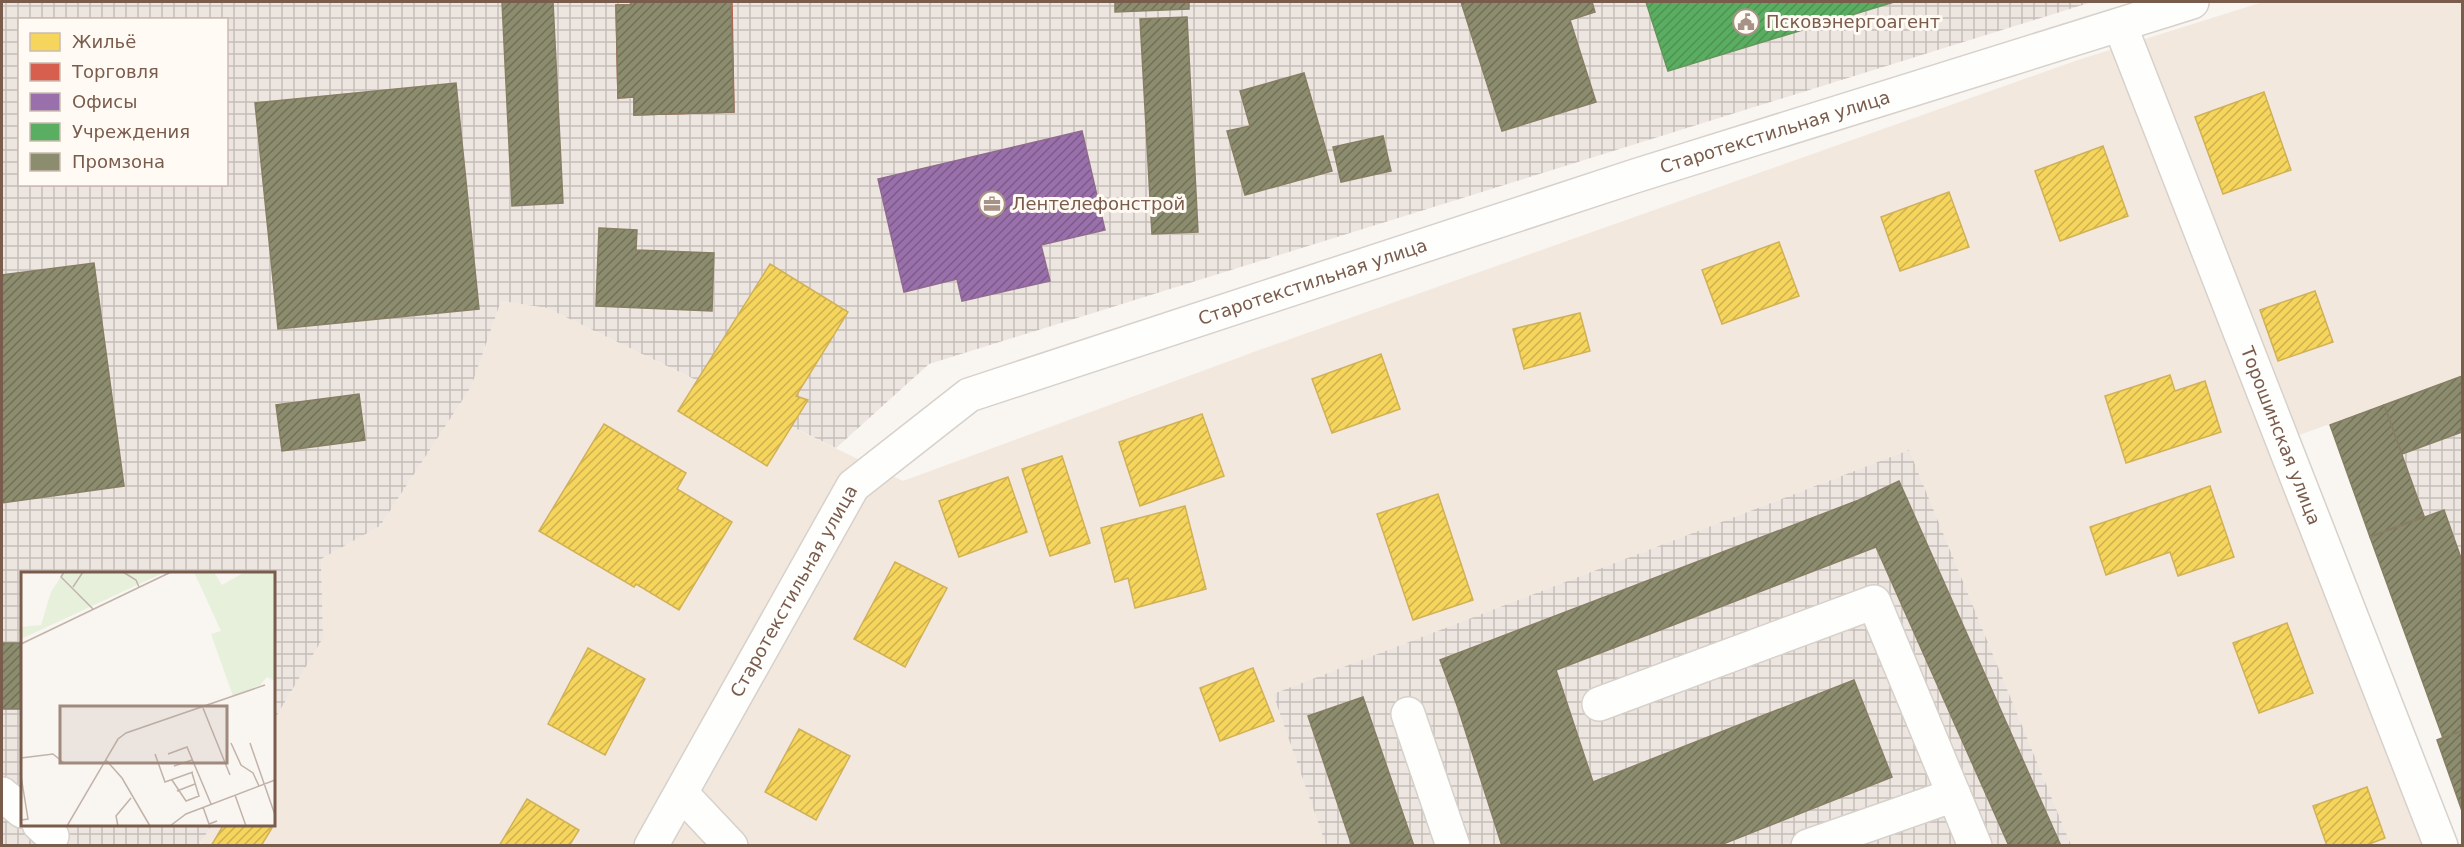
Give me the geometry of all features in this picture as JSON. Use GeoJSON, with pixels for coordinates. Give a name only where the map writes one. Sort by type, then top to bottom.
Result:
{"type":"FeatureCollection","features":[{"type":"Feature","properties":{"kind":"street","name":"Старотекстильная улица"},"geometry":{"type":"LineString","coordinates":[[651,846],[853,486],[969,394],[1635,176],[2192,2]]}},
{"type":"Feature","properties":{"kind":"street","name":"Торошинская улица"},"geometry":{"type":"LineString","coordinates":[[2120,25],[2441,846]]}},
{"type":"Feature","properties":{"kind":"street"},"geometry":{"type":"LineString","coordinates":[[1599,704],[1874,602],[1975,846]]}},
{"type":"Feature","properties":{"kind":"street"},"geometry":{"type":"LineString","coordinates":[[1408,714],[1453,846]]}},
{"type":"Feature","properties":{"kind":"street"},"geometry":{"type":"LineString","coordinates":[[2,794],[21,810]]}},
{"type":"Feature","properties":{"kind":"street"},"geometry":{"type":"LineString","coordinates":[[682,794],[731,846]]}},
{"type":"Feature","properties":{"kind":"street"},"geometry":{"type":"LineString","coordinates":[[1808,846],[1954,795]]}},
{"type":"Feature","properties":{"kind":"shaded area"},"geometry":{"type":"Polygon","coordinates":[[[2,2],[2092,2],[929,364],[836,448],[547,308],[501,301],[471,387],[380,526],[321,559],[323,638],[274,720],[274,572],[21,572],[21,826],[211,826],[199,845],[2,846],[2,2]]]}},
{"type":"Feature","properties":{"kind":"shaded area"},"geometry":{"type":"Polygon","coordinates":[[[2263,2],[2462,2],[2462,376],[2274,444],[2422,845],[2071,845],[1909,450],[1273,694],[1326,845],[199,846],[211,826],[274,826],[274,720],[323,638],[321,559],[380,526],[471,387],[501,301],[547,308],[903,481],[1262,349],[2078,60],[2263,2]]]}},
{"type":"Feature","properties":{"kind":"shaded area"},"geometry":{"type":"Polygon","coordinates":[[[2462,376],[2462,810],[2437,739],[2442,737],[2330,424],[2462,376]]]}},
{"type":"Feature","properties":{"kind":"shaded area"},"geometry":{"type":"Polygon","coordinates":[[[1909,450],[2071,845],[1326,845],[1273,694],[1909,450]]]}},
{"type":"Feature","properties":{"kind":"building: Жильё"},"geometry":{"type":"Polygon","coordinates":[[[2264,92],[2291,170],[2223,194],[2195,117],[2264,92]]]}},
{"type":"Feature","properties":{"kind":"building: Жильё"},"geometry":{"type":"Polygon","coordinates":[[[2103,146],[2128,216],[2060,241],[2035,171],[2103,146]]]}},
{"type":"Feature","properties":{"kind":"building: Жильё"},"geometry":{"type":"Polygon","coordinates":[[[1949,192],[1969,247],[1900,271],[1881,217],[1949,192]]]}},
{"type":"Feature","properties":{"kind":"building: Жильё"},"geometry":{"type":"Polygon","coordinates":[[[1779,242],[1799,296],[1722,324],[1702,270],[1779,242]]]}},
{"type":"Feature","properties":{"kind":"building: Жильё"},"geometry":{"type":"Polygon","coordinates":[[[770,264],[848,312],[796,396],[808,400],[767,466],[678,411],[770,264]]]}},
{"type":"Feature","properties":{"kind":"building: Жильё"},"geometry":{"type":"Polygon","coordinates":[[[2315,291],[2333,342],[2278,361],[2260,310],[2315,291]]]}},
{"type":"Feature","properties":{"kind":"building: Жильё"},"geometry":{"type":"Polygon","coordinates":[[[1580,313],[1590,351],[1524,369],[1513,329],[1580,313]]]}},
{"type":"Feature","properties":{"kind":"building: Жильё"},"geometry":{"type":"Polygon","coordinates":[[[1381,354],[1400,409],[1332,433],[1312,379],[1381,354]]]}},
{"type":"Feature","properties":{"kind":"building: Жильё"},"geometry":{"type":"Polygon","coordinates":[[[2170,375],[2175,391],[2205,381],[2221,432],[2126,463],[2105,396],[2170,375]]]}},
{"type":"Feature","properties":{"kind":"building: Жильё"},"geometry":{"type":"Polygon","coordinates":[[[1202,414],[1224,476],[1140,506],[1119,442],[1202,414]]]}},
{"type":"Feature","properties":{"kind":"building: Жильё"},"geometry":{"type":"Polygon","coordinates":[[[604,424],[686,473],[677,489],[732,522],[679,610],[636,584],[634,587],[539,531],[604,424]]]}},
{"type":"Feature","properties":{"kind":"building: Жильё"},"geometry":{"type":"Polygon","coordinates":[[[1062,456],[1090,543],[1050,556],[1022,469],[1062,456]]]}},
{"type":"Feature","properties":{"kind":"building: Жильё"},"geometry":{"type":"Polygon","coordinates":[[[1008,477],[1027,532],[959,557],[939,501],[1008,477]]]}},
{"type":"Feature","properties":{"kind":"building: Жильё"},"geometry":{"type":"Polygon","coordinates":[[[2210,486],[2234,557],[2178,576],[2170,552],[2106,575],[2090,527],[2210,486]]]}},
{"type":"Feature","properties":{"kind":"building: Жильё"},"geometry":{"type":"Polygon","coordinates":[[[1438,494],[1473,600],[1413,620],[1377,514],[1438,494]]]}},
{"type":"Feature","properties":{"kind":"building: Жильё"},"geometry":{"type":"Polygon","coordinates":[[[1185,506],[1206,589],[1135,608],[1128,578],[1115,582],[1101,528],[1185,506]]]}},
{"type":"Feature","properties":{"kind":"building: Жильё"},"geometry":{"type":"Polygon","coordinates":[[[895,562],[947,588],[905,667],[854,639],[895,562]]]}},
{"type":"Feature","properties":{"kind":"building: Жильё"},"geometry":{"type":"Polygon","coordinates":[[[2287,623],[2313,693],[2259,713],[2233,643],[2287,623]]]}},
{"type":"Feature","properties":{"kind":"building: Жильё"},"geometry":{"type":"Polygon","coordinates":[[[588,648],[645,679],[605,755],[548,724],[588,648]]]}},
{"type":"Feature","properties":{"kind":"building: Жильё"},"geometry":{"type":"Polygon","coordinates":[[[1253,668],[1274,721],[1220,741],[1200,688],[1253,668]]]}},
{"type":"Feature","properties":{"kind":"building: Жильё"},"geometry":{"type":"Polygon","coordinates":[[[799,729],[850,756],[816,820],[765,792],[799,729]]]}},
{"type":"Feature","properties":{"kind":"building: Жильё"},"geometry":{"type":"Polygon","coordinates":[[[2367,787],[2385,838],[2364,846],[2327,846],[2313,806],[2367,787]]]}},
{"type":"Feature","properties":{"kind":"building: Жильё"},"geometry":{"type":"Polygon","coordinates":[[[527,799],[579,830],[569,846],[499,846],[527,799]]]}},
{"type":"Feature","properties":{"kind":"building: Жильё"},"geometry":{"type":"Polygon","coordinates":[[[223,826],[270,826],[272,828],[261,846],[211,846],[223,826]]]}},
{"type":"Feature","properties":{"kind":"building: Торговля"},"geometry":{"type":"Polygon","coordinates":[[[631,2],[732,2],[734,112],[634,115],[634,97],[618,98],[616,5],[631,5],[631,2]]]}},
{"type":"Feature","properties":{"kind":"building: Офисы","name":"Лентелефонстрой"},"geometry":{"type":"Polygon","coordinates":[[[1082,131],[1105,230],[1041,245],[1050,281],[962,301],[957,279],[904,292],[878,179],[1082,131]]]}},
{"type":"Feature","properties":{"kind":"building: Учреждения"},"geometry":{"type":"Polygon","coordinates":[[[1646,2],[1894,2],[1668,71],[1646,2]]]}},
{"type":"Feature","properties":{"kind":"building: Промзона"},"geometry":{"type":"Polygon","coordinates":[[[502,2],[553,2],[563,203],[512,206],[502,2]]]}},
{"type":"Feature","properties":{"kind":"building: Промзона"},"geometry":{"type":"Polygon","coordinates":[[[631,2],[731,2],[734,112],[634,115],[634,97],[618,98],[616,5],[631,5],[631,2]]]}},
{"type":"Feature","properties":{"kind":"building: Промзона"},"geometry":{"type":"Polygon","coordinates":[[[1115,2],[1189,2],[1189,9],[1115,12],[1115,2]]]}},
{"type":"Feature","properties":{"kind":"building: Промзона"},"geometry":{"type":"Polygon","coordinates":[[[1461,2],[1592,2],[1595,12],[1570,20],[1596,102],[1502,131],[1461,2]]]}},
{"type":"Feature","properties":{"kind":"building: Промзона"},"geometry":{"type":"Polygon","coordinates":[[[1187,17],[1198,232],[1152,234],[1140,19],[1187,17]]]}},
{"type":"Feature","properties":{"kind":"building: Промзона"},"geometry":{"type":"Polygon","coordinates":[[[1304,73],[1332,171],[1245,195],[1227,131],[1250,126],[1240,91],[1304,73]]]}},
{"type":"Feature","properties":{"kind":"building: Промзона"},"geometry":{"type":"Polygon","coordinates":[[[456,83],[479,309],[278,329],[255,103],[456,83]]]}},
{"type":"Feature","properties":{"kind":"building: Промзона"},"geometry":{"type":"Polygon","coordinates":[[[1383,136],[1391,171],[1341,182],[1333,147],[1383,136]]]}},
{"type":"Feature","properties":{"kind":"building: Промзона"},"geometry":{"type":"Polygon","coordinates":[[[599,228],[637,230],[636,250],[714,253],[712,311],[596,306],[599,228]]]}},
{"type":"Feature","properties":{"kind":"building: Промзона"},"geometry":{"type":"Polygon","coordinates":[[[94,263],[124,486],[2,503],[2,275],[94,263]]]}},
{"type":"Feature","properties":{"kind":"building: Промзона"},"geometry":{"type":"Polygon","coordinates":[[[2462,376],[2462,432],[2402,454],[2384,405],[2462,376]]]}},
{"type":"Feature","properties":{"kind":"building: Промзона"},"geometry":{"type":"Polygon","coordinates":[[[359,394],[365,440],[282,451],[276,405],[359,394]]]}},
{"type":"Feature","properties":{"kind":"building: Промзона"},"geometry":{"type":"Polygon","coordinates":[[[2384,405],[2424,516],[2370,537],[2330,425],[2384,405]]]}},
{"type":"Feature","properties":{"kind":"building: Промзона"},"geometry":{"type":"Polygon","coordinates":[[[1899,481],[2061,846],[2009,846],[1876,547],[1556,670],[1593,782],[1854,680],[1892,777],[1718,846],[1502,846],[1458,708],[1440,660],[1859,500],[1899,481]]]}},
{"type":"Feature","properties":{"kind":"building: Промзона"},"geometry":{"type":"Polygon","coordinates":[[[2444,510],[2462,561],[2462,731],[2443,738],[2370,537],[2444,510]]]}},
{"type":"Feature","properties":{"kind":"building: Промзона"},"geometry":{"type":"Polygon","coordinates":[[[2,643],[21,643],[21,709],[2,709],[2,643]]]}},
{"type":"Feature","properties":{"kind":"building: Промзона"},"geometry":{"type":"Polygon","coordinates":[[[1363,697],[1414,846],[1352,846],[1308,716],[1363,697]]]}},
{"type":"Feature","properties":{"kind":"building: Промзона"},"geometry":{"type":"Polygon","coordinates":[[[2462,731],[2462,811],[2437,740],[2462,731]]]}},
{"type":"Feature","properties":{"kind":"place","name":"Псковэнергоагент"},"geometry":{"type":"Point","coordinates":[1746,22]}},
{"type":"Feature","properties":{"kind":"place","name":"Лентелефонстрой"},"geometry":{"type":"Point","coordinates":[992,204]}}]}
